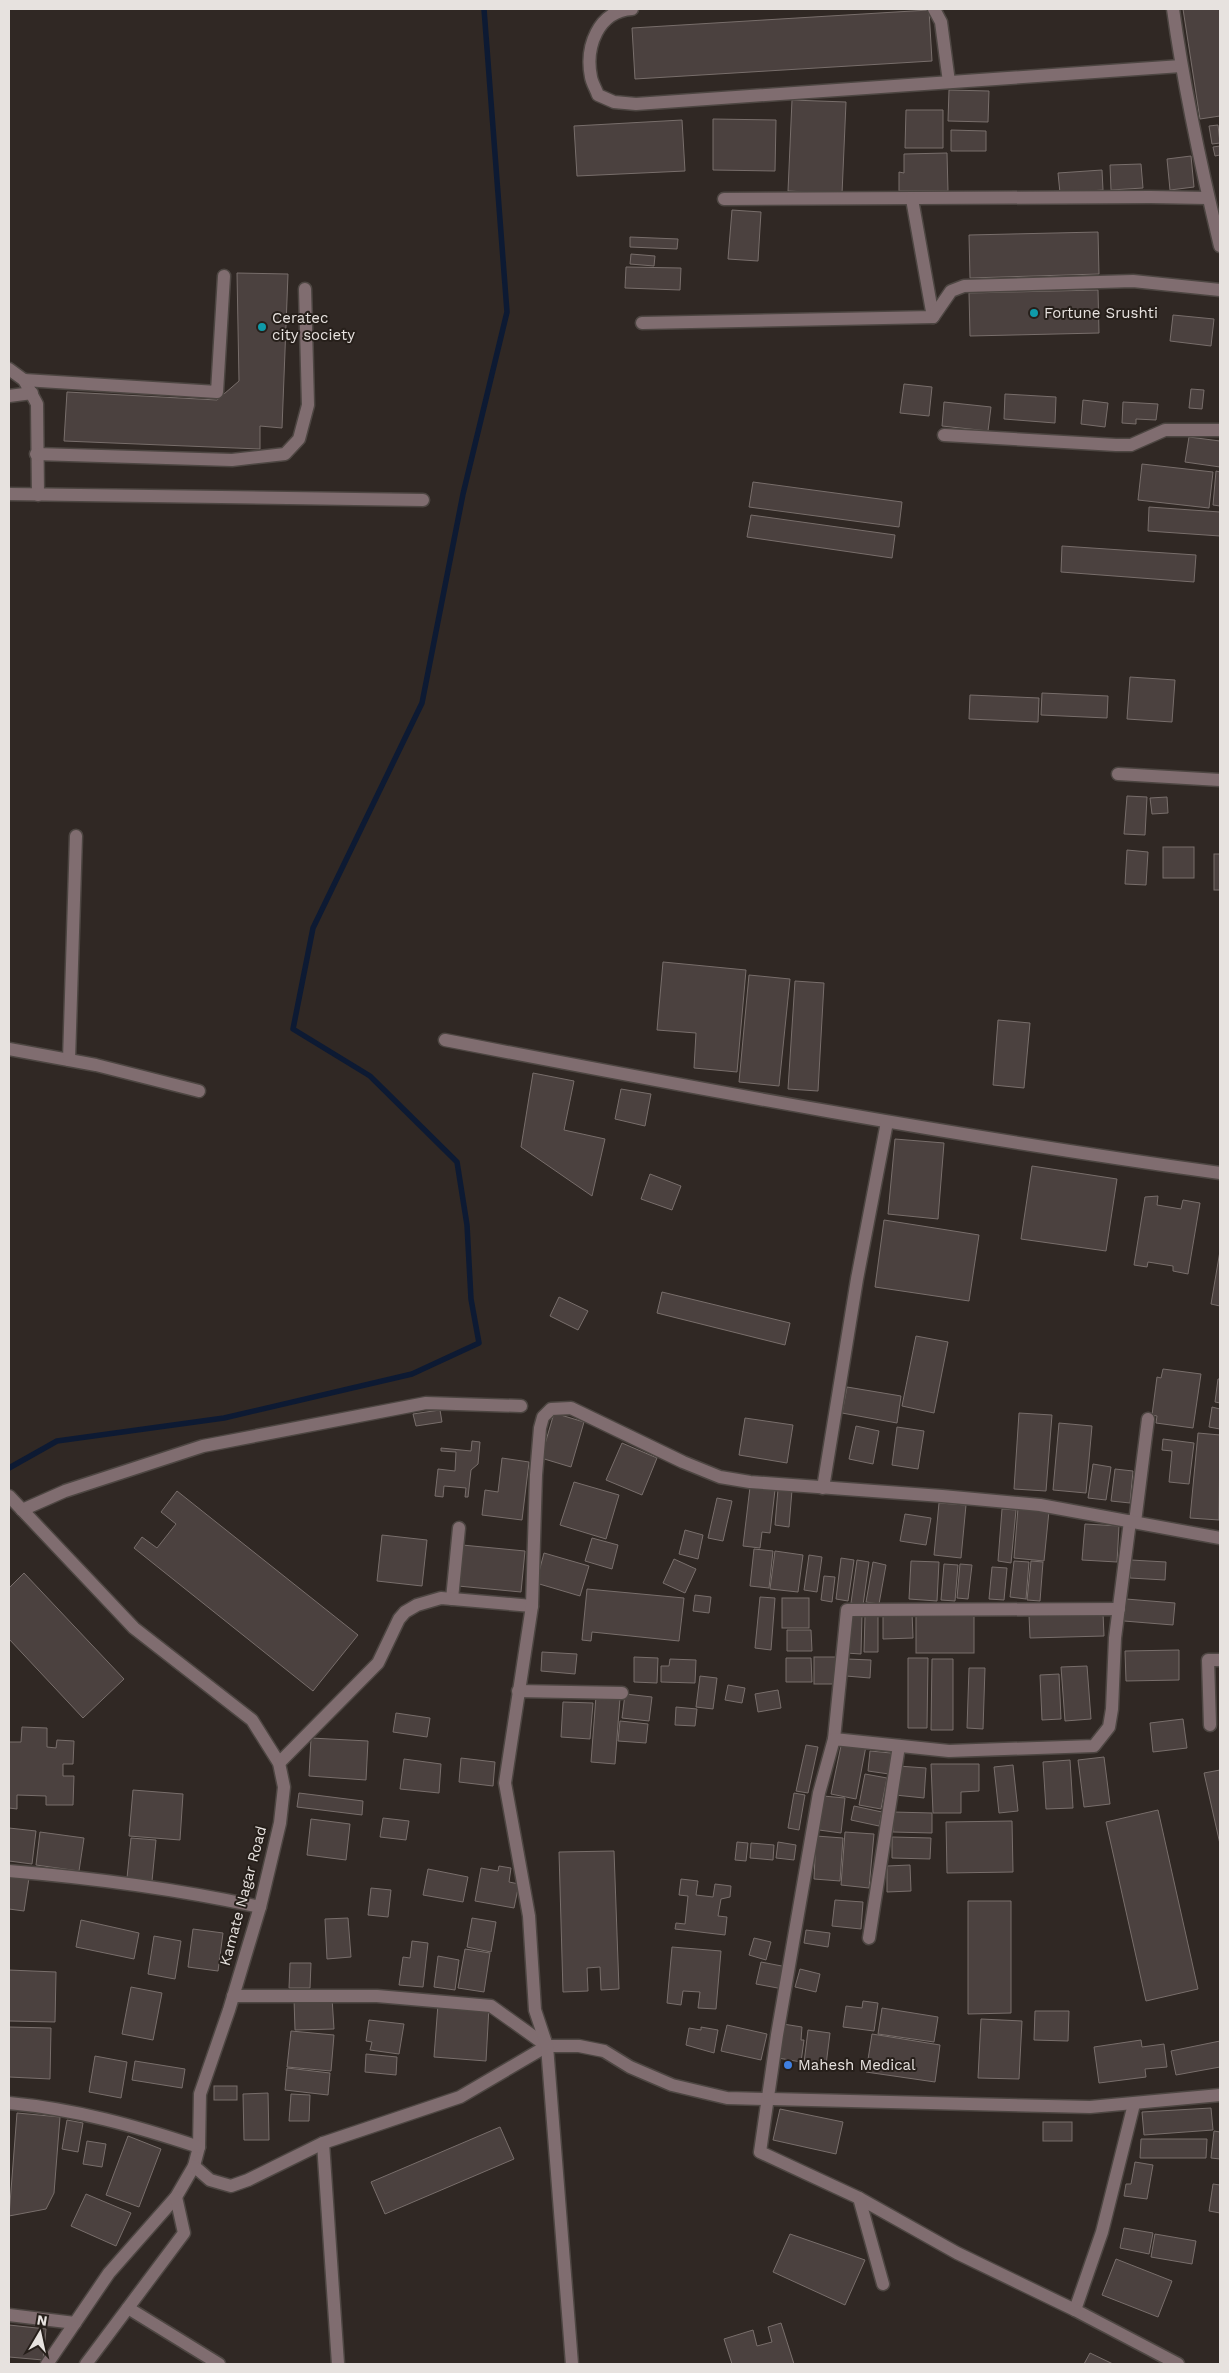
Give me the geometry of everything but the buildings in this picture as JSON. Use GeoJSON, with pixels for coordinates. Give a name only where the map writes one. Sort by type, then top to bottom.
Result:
{"type":"FeatureCollection","features":[{"type":"Feature","properties":{"kind":"street"},"geometry":{"type":"LineString","coordinates":[[632,9],[622,10],[606,17],[595,36],[589,59],[591,78],[598,95],[614,102],[636,104],[1181,66]]}},
{"type":"Feature","properties":{"kind":"street"},"geometry":{"type":"LineString","coordinates":[[934,9],[942,22],[948,82]]}},
{"type":"Feature","properties":{"kind":"street"},"geometry":{"type":"LineString","coordinates":[[1173,9],[1195,142],[1220,246]]}},
{"type":"Feature","properties":{"kind":"street"},"geometry":{"type":"LineString","coordinates":[[724,199],[1208,198]]}},
{"type":"Feature","properties":{"kind":"street"},"geometry":{"type":"LineString","coordinates":[[912,199],[933,317]]}},
{"type":"Feature","properties":{"kind":"street"},"geometry":{"type":"LineString","coordinates":[[24,380],[218,392],[224,276]]}},
{"type":"Feature","properties":{"kind":"street"},"geometry":{"type":"LineString","coordinates":[[933,317],[951,291],[964,286],[1133,281],[1220,290]]}},
{"type":"Feature","properties":{"kind":"street"},"geometry":{"type":"LineString","coordinates":[[36,454],[232,460],[284,454],[299,439],[308,405],[305,289]]}},
{"type":"Feature","properties":{"kind":"street"},"geometry":{"type":"LineString","coordinates":[[642,323],[933,317]]}},
{"type":"Feature","properties":{"kind":"street"},"geometry":{"type":"LineString","coordinates":[[9,369],[24,380],[37,404],[36,454],[38,495]]}},
{"type":"Feature","properties":{"kind":"street"},"geometry":{"type":"LineString","coordinates":[[9,396],[32,393]]}},
{"type":"Feature","properties":{"kind":"street"},"geometry":{"type":"LineString","coordinates":[[944,435],[1116,446],[1131,445],[1165,430],[1220,430]]}},
{"type":"Feature","properties":{"kind":"street"},"geometry":{"type":"LineString","coordinates":[[9,494],[423,500]]}},
{"type":"Feature","properties":{"kind":"street"},"geometry":{"type":"LineString","coordinates":[[1118,774],[1220,780]]}},
{"type":"Feature","properties":{"kind":"street"},"geometry":{"type":"LineString","coordinates":[[69,1060],[76,836]]}},
{"type":"Feature","properties":{"kind":"street"},"geometry":{"type":"LineString","coordinates":[[445,1040],[672,1084],[887,1122],[1220,1173]]}},
{"type":"Feature","properties":{"kind":"street"},"geometry":{"type":"LineString","coordinates":[[9,1049],[69,1060],[199,1090]]}},
{"type":"Feature","properties":{"kind":"street"},"geometry":{"type":"LineString","coordinates":[[823,1488],[857,1279],[887,1122]]}},
{"type":"Feature","properties":{"kind":"street"},"geometry":{"type":"LineString","coordinates":[[22,1510],[65,1492],[203,1446],[426,1403],[521,1406]]}},
{"type":"Feature","properties":{"kind":"street"},"geometry":{"type":"LineString","coordinates":[[572,2364],[547,2046],[536,2010],[529,1916],[505,1784],[532,1606],[536,1475],[540,1428],[543,1417],[551,1409],[560,1407],[582,1412],[666,1455],[720,1477],[750,1482],[1040,1505],[1220,1538]]}},
{"type":"Feature","properties":{"kind":"street"},"geometry":{"type":"LineString","coordinates":[[834,1739],[949,1751],[1094,1746],[1109,1727],[1112,1709],[1115,1638],[1148,1419]]}},
{"type":"Feature","properties":{"kind":"street","name":"Kamate Nagar Road"},"geometry":{"type":"LineString","coordinates":[[9,1496],[134,1628],[252,1720],[279,1763],[284,1787],[280,1823],[260,1907],[200,2094],[199,2147],[194,2166],[176,2197],[109,2273],[47,2364]]}},
{"type":"Feature","properties":{"kind":"street"},"geometry":{"type":"LineString","coordinates":[[452,1599],[459,1528]]}},
{"type":"Feature","properties":{"kind":"street"},"geometry":{"type":"LineString","coordinates":[[279,1763],[378,1663],[399,1619],[405,1612],[429,1600],[452,1599],[532,1606]]}},
{"type":"Feature","properties":{"kind":"street"},"geometry":{"type":"LineString","coordinates":[[1119,1609],[847,1610],[834,1739],[819,1793],[760,2152],[859,2198],[957,2253],[1074,2310],[1178,2364]]}},
{"type":"Feature","properties":{"kind":"street"},"geometry":{"type":"LineString","coordinates":[[1210,1725],[1208,1660],[1220,1660]]}},
{"type":"Feature","properties":{"kind":"street"},"geometry":{"type":"LineString","coordinates":[[518,1691],[622,1693]]}},
{"type":"Feature","properties":{"kind":"street"},"geometry":{"type":"LineString","coordinates":[[870,1938],[899,1746]]}},
{"type":"Feature","properties":{"kind":"street"},"geometry":{"type":"LineString","coordinates":[[9,1872],[88,1878],[155,1886],[260,1907]]}},
{"type":"Feature","properties":{"kind":"street"},"geometry":{"type":"LineString","coordinates":[[233,1996],[377,1996],[492,2006],[547,2046]]}},
{"type":"Feature","properties":{"kind":"street"},"geometry":{"type":"LineString","coordinates":[[194,2166],[210,2180],[231,2186],[248,2180],[323,2143],[460,2097],[547,2046],[579,2046],[604,2050],[630,2067],[672,2085],[707,2095],[727,2098],[1090,2107],[1220,2095]]}},
{"type":"Feature","properties":{"kind":"street"},"geometry":{"type":"LineString","coordinates":[[9,2103],[83,2113],[137,2127],[199,2147]]}},
{"type":"Feature","properties":{"kind":"street"},"geometry":{"type":"LineString","coordinates":[[1074,2310],[1102,2232],[1134,2104]]}},
{"type":"Feature","properties":{"kind":"street"},"geometry":{"type":"LineString","coordinates":[[323,2143],[338,2364]]}},
{"type":"Feature","properties":{"kind":"street"},"geometry":{"type":"LineString","coordinates":[[86,2364],[184,2233],[176,2197]]}},
{"type":"Feature","properties":{"kind":"street"},"geometry":{"type":"LineString","coordinates":[[859,2198],[883,2284]]}},
{"type":"Feature","properties":{"kind":"street"},"geometry":{"type":"LineString","coordinates":[[128,2308],[218,2364]]}},
{"type":"Feature","properties":{"kind":"street"},"geometry":{"type":"LineString","coordinates":[[9,2315],[75,2323]]}},
{"type":"Feature","properties":{"kind":"waterway"},"geometry":{"type":"LineString","coordinates":[[9,1468],[57,1441],[224,1418],[412,1374],[479,1343],[471,1299],[467,1225],[457,1162],[370,1076],[293,1029],[313,928],[422,703],[463,494],[507,312],[484,9]]}},
{"type":"Feature","properties":{"kind":"place","name":"Fortune Srushti"},"geometry":{"type":"Point","coordinates":[1034,313]}},
{"type":"Feature","properties":{"kind":"place","name":"Ceratec city society"},"geometry":{"type":"Point","coordinates":[262,327]}},
{"type":"Feature","properties":{"kind":"place","name":"Mahesh Medical"},"geometry":{"type":"Point","coordinates":[788,2065]}}]}
